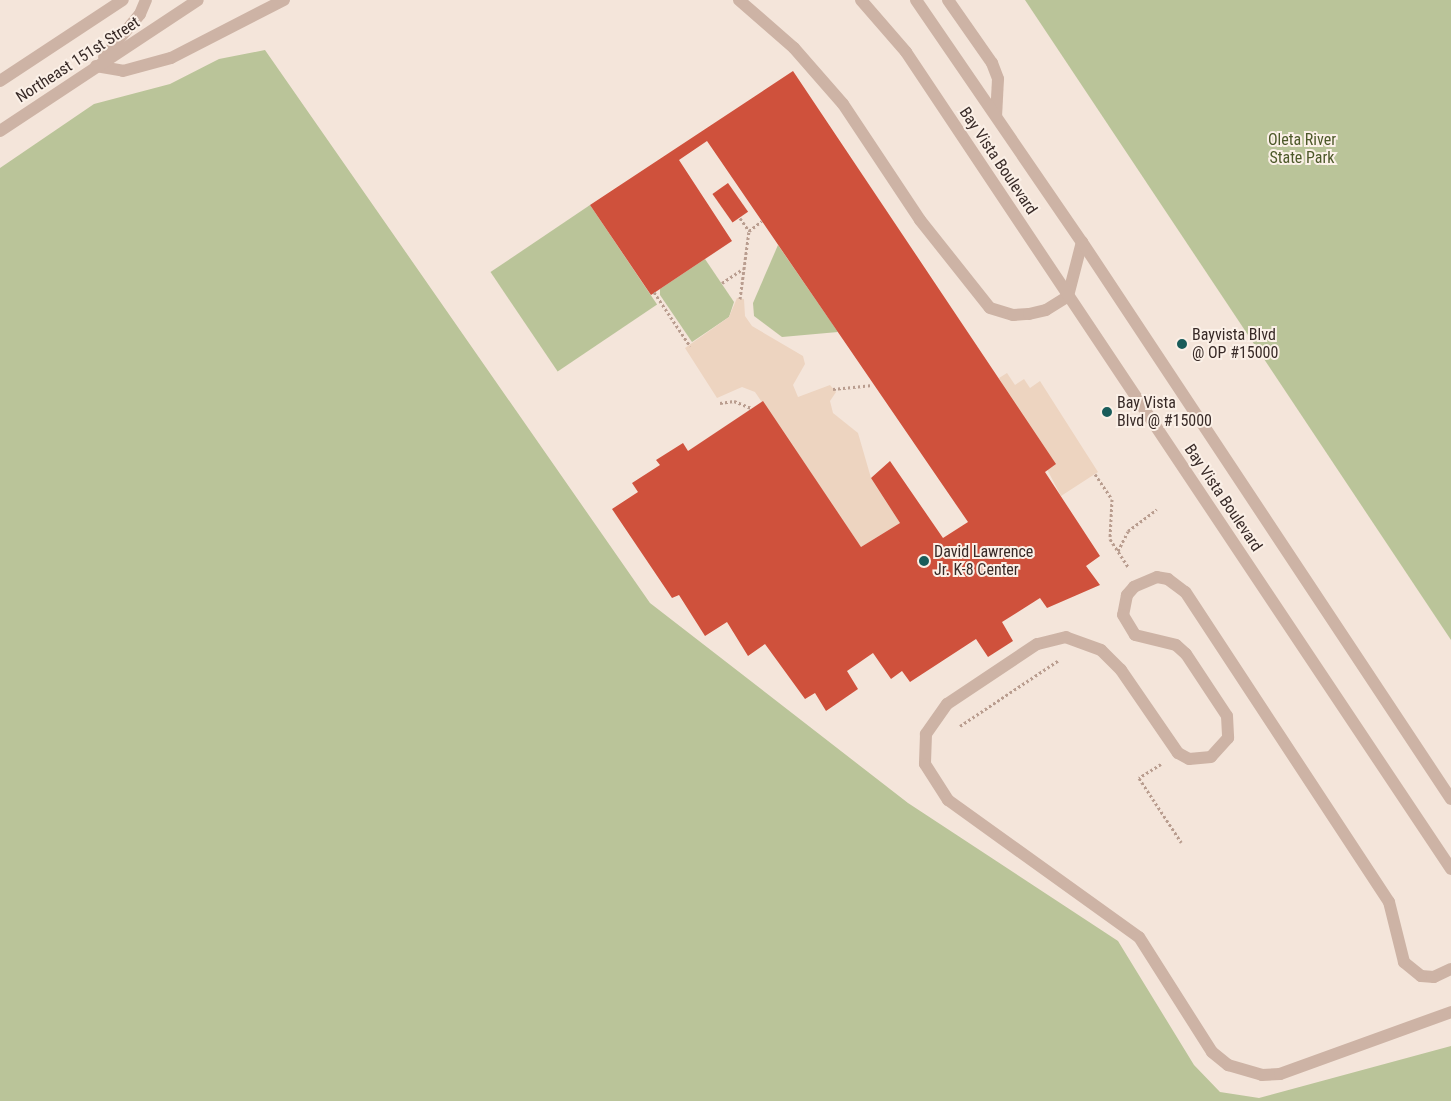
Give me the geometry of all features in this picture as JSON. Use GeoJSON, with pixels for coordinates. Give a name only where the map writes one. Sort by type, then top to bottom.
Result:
{"type":"FeatureCollection","features":[{"type":"Feature","properties":{"kind":"street","name":"Northeast 151st Street"},"geometry":{"type":"LineString","coordinates":[[0,81],[122,0]]}},
{"type":"Feature","properties":{"kind":"street"},"geometry":{"type":"LineString","coordinates":[[96,66],[140,14],[146,0]]}},
{"type":"Feature","properties":{"kind":"street","name":"Northeast 151st Street"},"geometry":{"type":"LineString","coordinates":[[0,131],[198,0]]}},
{"type":"Feature","properties":{"kind":"street"},"geometry":{"type":"LineString","coordinates":[[96,66],[123,70],[154,64],[284,0]]}},
{"type":"Feature","properties":{"kind":"street"},"geometry":{"type":"LineString","coordinates":[[739,0],[794,48],[843,104],[920,220],[961,268],[980,299],[990,308],[1012,315],[1046,310],[1068,296],[1082,242]]}},
{"type":"Feature","properties":{"kind":"street","name":"Bay Vista Boulevard"},"geometry":{"type":"LineString","coordinates":[[861,0],[906,52],[1451,869]]}},
{"type":"Feature","properties":{"kind":"street","name":"Bay Vista Boulevard"},"geometry":{"type":"LineString","coordinates":[[916,0],[1082,242],[1451,799]]}},
{"type":"Feature","properties":{"kind":"street"},"geometry":{"type":"LineString","coordinates":[[948,0],[992,63],[998,79],[996,115]]}},
{"type":"Feature","properties":{"kind":"street"},"geometry":{"type":"LineString","coordinates":[[1451,969],[1434,976],[1421,976],[1404,962],[1389,902],[1184,592],[1168,579],[1157,576],[1134,587],[1127,595],[1123,615],[1134,635],[1176,645],[1186,654],[1227,716],[1228,738],[1211,757],[1189,759],[1178,752],[1121,670],[1101,650],[1066,637],[1037,644],[947,704],[926,734],[925,764],[948,800],[1139,937],[1212,1052],[1228,1065],[1262,1075],[1280,1074],[1451,1012]]}},
{"type":"Feature","properties":{"kind":"path"},"geometry":{"type":"LineString","coordinates":[[740,218],[749,231]]}},
{"type":"Feature","properties":{"kind":"path"},"geometry":{"type":"LineString","coordinates":[[740,299],[749,231],[762,221]]}},
{"type":"Feature","properties":{"kind":"path"},"geometry":{"type":"LineString","coordinates":[[722,283],[743,269]]}},
{"type":"Feature","properties":{"kind":"path"},"geometry":{"type":"LineString","coordinates":[[654,292],[690,346]]}},
{"type":"Feature","properties":{"kind":"path"},"geometry":{"type":"LineString","coordinates":[[833,389],[873,385]]}},
{"type":"Feature","properties":{"kind":"path"},"geometry":{"type":"LineString","coordinates":[[720,402],[734,401],[751,408]]}},
{"type":"Feature","properties":{"kind":"path"},"geometry":{"type":"LineString","coordinates":[[1095,474],[1112,499],[1110,539],[1130,570]]}},
{"type":"Feature","properties":{"kind":"path"},"geometry":{"type":"LineString","coordinates":[[1118,551],[1128,531],[1157,508]]}},
{"type":"Feature","properties":{"kind":"path"},"geometry":{"type":"LineString","coordinates":[[960,726],[1066,656]]}},
{"type":"Feature","properties":{"kind":"path"},"geometry":{"type":"LineString","coordinates":[[1162,764],[1139,778],[1181,842]]}},
{"type":"Feature","properties":{"kind":"green space","name":"Oleta River State Park"},"geometry":{"type":"Polygon","coordinates":[[[1025,0],[1451,0],[1451,640],[1025,0]]]}},
{"type":"Feature","properties":{"kind":"green space"},"geometry":{"type":"Polygon","coordinates":[[[265,50],[650,603],[908,803],[1118,941],[1194,1065],[1220,1092],[1259,1098],[1451,1046],[1451,1101],[0,1101],[0,168],[94,104],[170,84],[219,59],[265,50]]]}},
{"type":"Feature","properties":{"kind":"green space"},"geometry":{"type":"Polygon","coordinates":[[[590,205],[657,304],[558,372],[491,272],[590,205]]]}},
{"type":"Feature","properties":{"kind":"green space"},"geometry":{"type":"Polygon","coordinates":[[[778,245],[838,332],[782,337],[754,316],[753,303],[778,245]]]}},
{"type":"Feature","properties":{"kind":"green space"},"geometry":{"type":"Polygon","coordinates":[[[705,259],[734,302],[729,317],[692,342],[660,295],[660,289],[705,259]]]}},
{"type":"Feature","properties":{"kind":"shaded area"},"geometry":{"type":"Polygon","coordinates":[[[737,298],[744,299],[745,316],[752,326],[803,356],[805,364],[793,385],[798,397],[830,385],[836,392],[830,401],[833,413],[858,433],[871,478],[900,523],[861,547],[755,392],[742,387],[717,398],[685,348],[729,317],[737,298]]]}},
{"type":"Feature","properties":{"kind":"shaded area"},"geometry":{"type":"Polygon","coordinates":[[[1007,373],[1015,385],[1024,379],[1030,388],[1040,381],[1098,472],[1061,496],[999,378],[1007,373]]]}},
{"type":"Feature","properties":{"kind":"building"},"geometry":{"type":"Polygon","coordinates":[[[793,71],[1056,464],[1045,472],[1100,556],[1086,566],[1100,585],[1047,608],[1040,598],[1002,622],[1013,641],[988,657],[976,639],[910,682],[902,671],[891,679],[873,653],[847,671],[858,689],[826,711],[815,693],[805,699],[765,644],[748,656],[727,622],[705,636],[679,595],[672,598],[612,509],[638,492],[632,483],[660,465],[656,460],[683,443],[688,451],[763,401],[861,547],[900,523],[871,478],[890,461],[943,538],[968,522],[707,141],[679,160],[732,241],[651,295],[590,205],[793,71]]]}},
{"type":"Feature","properties":{"kind":"building"},"geometry":{"type":"Polygon","coordinates":[[[728,183],[748,212],[733,223],[712,194],[728,183]]]}},
{"type":"Feature","properties":{"kind":"place","name":"Bayvista Blvd @ OP #15000"},"geometry":{"type":"Point","coordinates":[1182,344]}},
{"type":"Feature","properties":{"kind":"place","name":"Bay Vista Blvd @ #15000"},"geometry":{"type":"Point","coordinates":[1107,412]}},
{"type":"Feature","properties":{"kind":"place","name":"David Lawrence Jr. K-8 Center"},"geometry":{"type":"Point","coordinates":[924,561]}}]}
